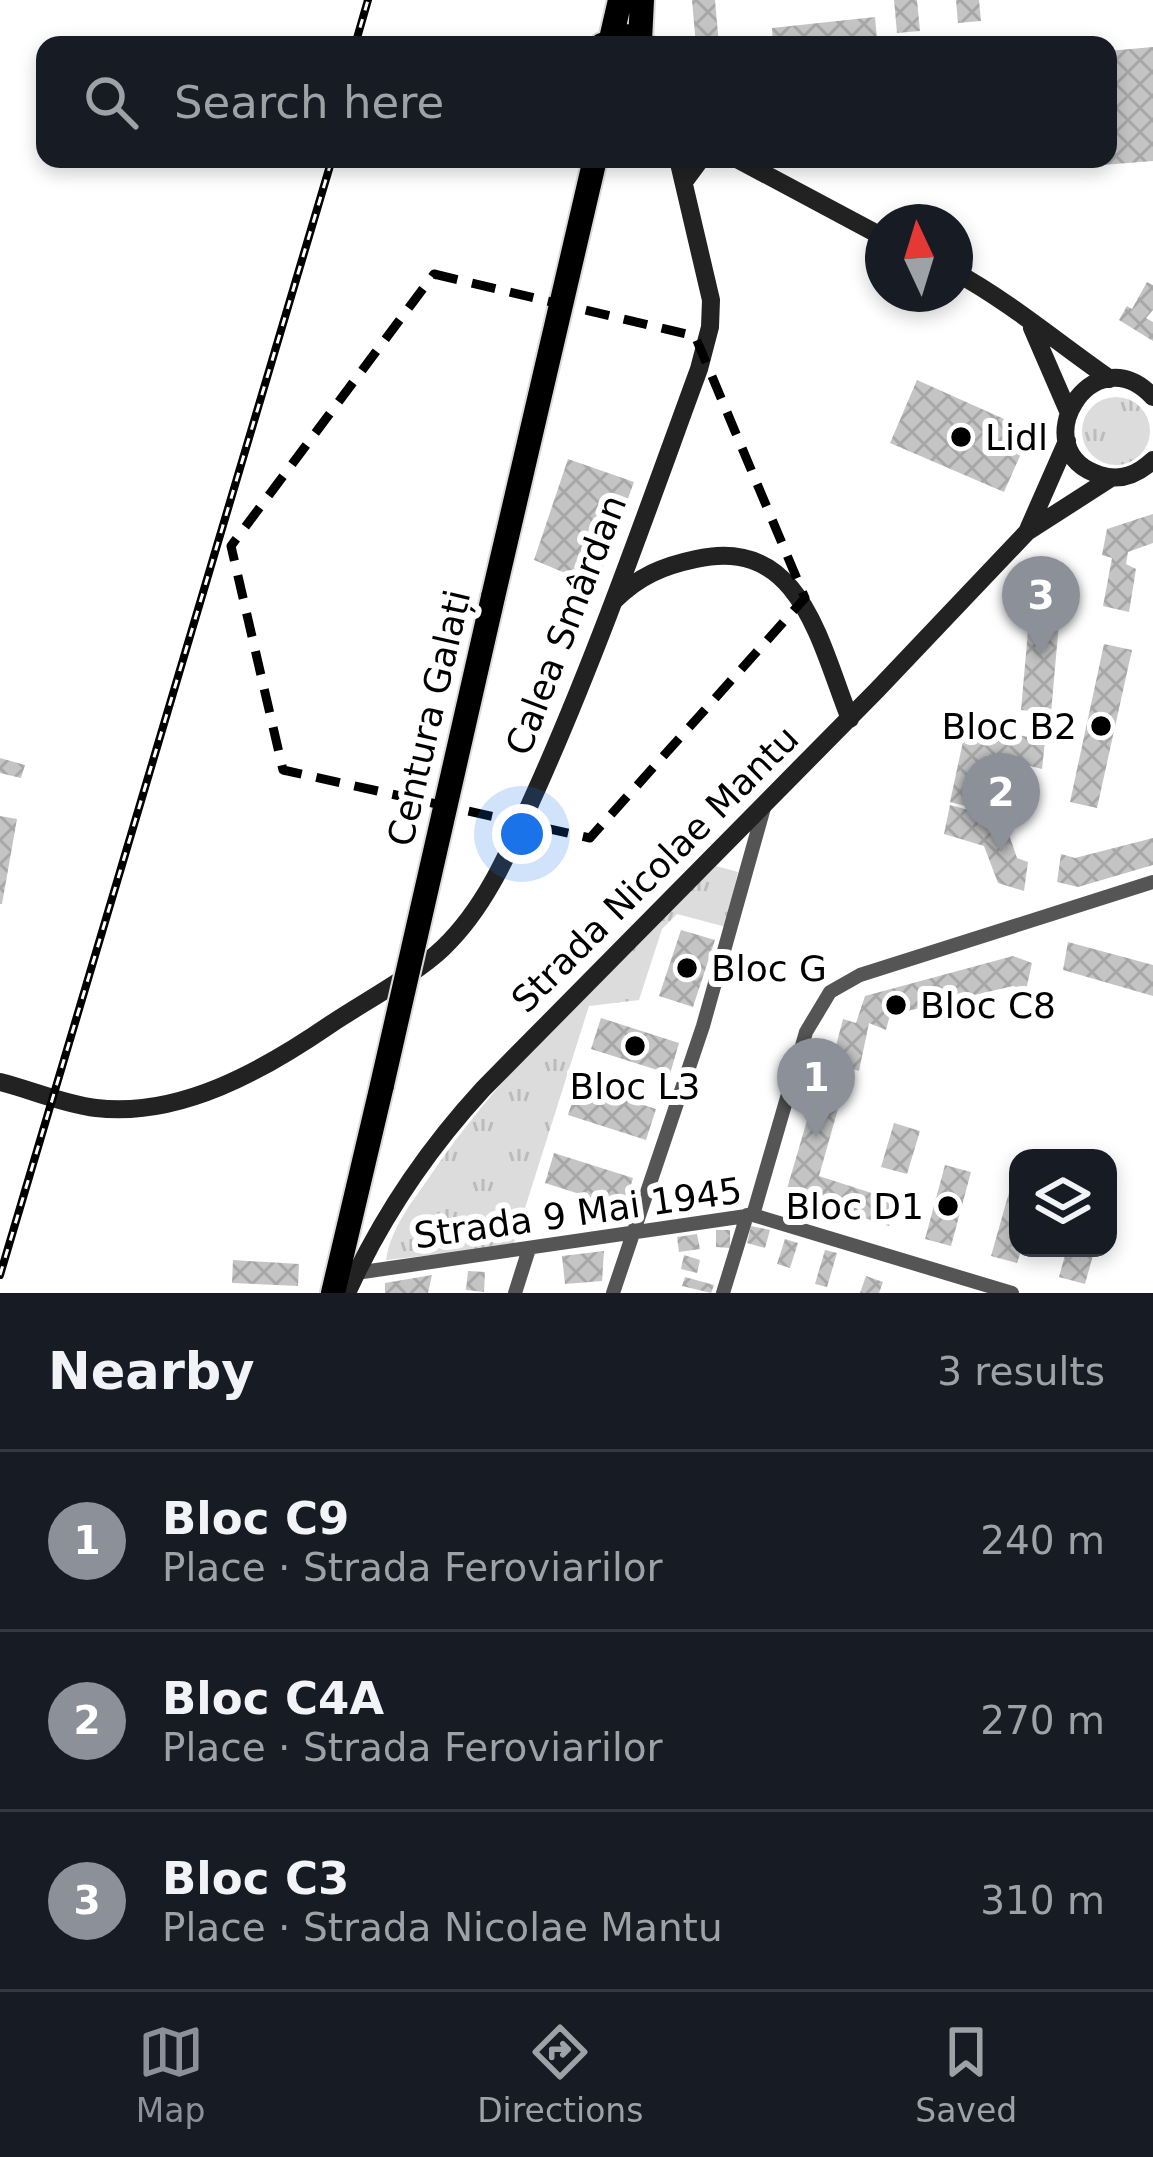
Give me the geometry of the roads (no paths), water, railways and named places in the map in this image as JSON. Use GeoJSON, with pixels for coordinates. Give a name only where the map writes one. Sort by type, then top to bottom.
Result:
{"type":"FeatureCollection","features":[{"type":"Feature","properties":{"kind":"highway"},"geometry":{"type":"LineString","coordinates":[[608,36],[620,0]]}},
{"type":"Feature","properties":{"kind":"highway"},"geometry":{"type":"LineString","coordinates":[[642,0],[643,36]]}},
{"type":"Feature","properties":{"kind":"highway","name":"Centura Galați"},"geometry":{"type":"LineString","coordinates":[[333,1293],[594,168]]}},
{"type":"Feature","properties":{"kind":"main road","name":"Calea Smârdan"},"geometry":{"type":"LineString","coordinates":[[0,1082],[99,1108],[137,1109],[184,1100],[299,1046],[443,948],[496,879],[612,604],[699,369],[710,327],[707,275],[680,168]]}},
{"type":"Feature","properties":{"kind":"main road"},"geometry":{"type":"LineString","coordinates":[[684,182],[694,168]]}},
{"type":"Feature","properties":{"kind":"main road"},"geometry":{"type":"LineString","coordinates":[[754,168],[865,227]]}},
{"type":"Feature","properties":{"kind":"main road"},"geometry":{"type":"LineString","coordinates":[[973,282],[1110,379]]}},
{"type":"Feature","properties":{"kind":"main road"},"geometry":{"type":"LineString","coordinates":[[1030,324],[1069,411]]}},
{"type":"Feature","properties":{"kind":"main road"},"geometry":{"type":"LineString","coordinates":[[1069,411],[1080,392],[1110,379],[1131,381],[1153,397]]}},
{"type":"Feature","properties":{"kind":"main road","name":"Strada Nicolae Mantu"},"geometry":{"type":"LineString","coordinates":[[1027,532],[1067,441],[1069,411]]}},
{"type":"Feature","properties":{"kind":"main road"},"geometry":{"type":"LineString","coordinates":[[1067,441],[1083,466],[1111,478]]}},
{"type":"Feature","properties":{"kind":"main road","name":"Strada Nicolae Mantu"},"geometry":{"type":"LineString","coordinates":[[347,1293],[398,1194],[459,1115],[883,685],[1027,532],[1111,478],[1125,477],[1152,462]]}},
{"type":"Feature","properties":{"kind":"main road"},"geometry":{"type":"LineString","coordinates":[[631,554],[662,566]]}},
{"type":"Feature","properties":{"kind":"main road"},"geometry":{"type":"LineString","coordinates":[[612,604],[635,581],[662,566],[731,554],[768,567],[787,583],[807,611],[850,718]]}},
{"type":"Feature","properties":{"kind":"main road"},"geometry":{"type":"LineString","coordinates":[[832,675],[860,686],[883,685]]}},
{"type":"Feature","properties":{"kind":"main road"},"geometry":{"type":"LineString","coordinates":[[817,751],[830,720],[832,675]]}},
{"type":"Feature","properties":{"kind":"street"},"geometry":{"type":"LineString","coordinates":[[613,1293],[709,1007],[765,804]]}},
{"type":"Feature","properties":{"kind":"street"},"geometry":{"type":"LineString","coordinates":[[723,1293],[806,1032],[830,992],[860,975],[1153,882]]}},
{"type":"Feature","properties":{"kind":"street","name":"Strada 9 Mai 1945"},"geometry":{"type":"LineString","coordinates":[[356,1273],[750,1215],[1012,1293]]}},
{"type":"Feature","properties":{"kind":"street"},"geometry":{"type":"LineString","coordinates":[[515,1293],[529,1249]]}},
{"type":"Feature","properties":{"kind":"railway"},"geometry":{"type":"LineString","coordinates":[[358,36],[368,0]]}},
{"type":"Feature","properties":{"kind":"railway"},"geometry":{"type":"LineString","coordinates":[[0,1275],[329,168]]}},
{"type":"Feature","properties":{"kind":"place","name":"Lidl"},"geometry":{"type":"Point","coordinates":[961,437]}},
{"type":"Feature","properties":{"kind":"place","name":"Bloc C3"},"geometry":{"type":"Point","coordinates":[1041,655]}},
{"type":"Feature","properties":{"kind":"place","name":"Bloc B2"},"geometry":{"type":"Point","coordinates":[1101,726]}},
{"type":"Feature","properties":{"kind":"place","name":"Bloc C4A"},"geometry":{"type":"Point","coordinates":[1001,852]}},
{"type":"Feature","properties":{"kind":"place","name":"Bloc G"},"geometry":{"type":"Point","coordinates":[687,968]}},
{"type":"Feature","properties":{"kind":"place","name":"Bloc C8"},"geometry":{"type":"Point","coordinates":[896,1005]}},
{"type":"Feature","properties":{"kind":"place","name":"Bloc L3"},"geometry":{"type":"Point","coordinates":[635,1046]}},
{"type":"Feature","properties":{"kind":"place","name":"Bloc C9"},"geometry":{"type":"Point","coordinates":[816,1137]}},
{"type":"Feature","properties":{"kind":"place","name":"Bloc D1"},"geometry":{"type":"Point","coordinates":[948,1206]}}]}
